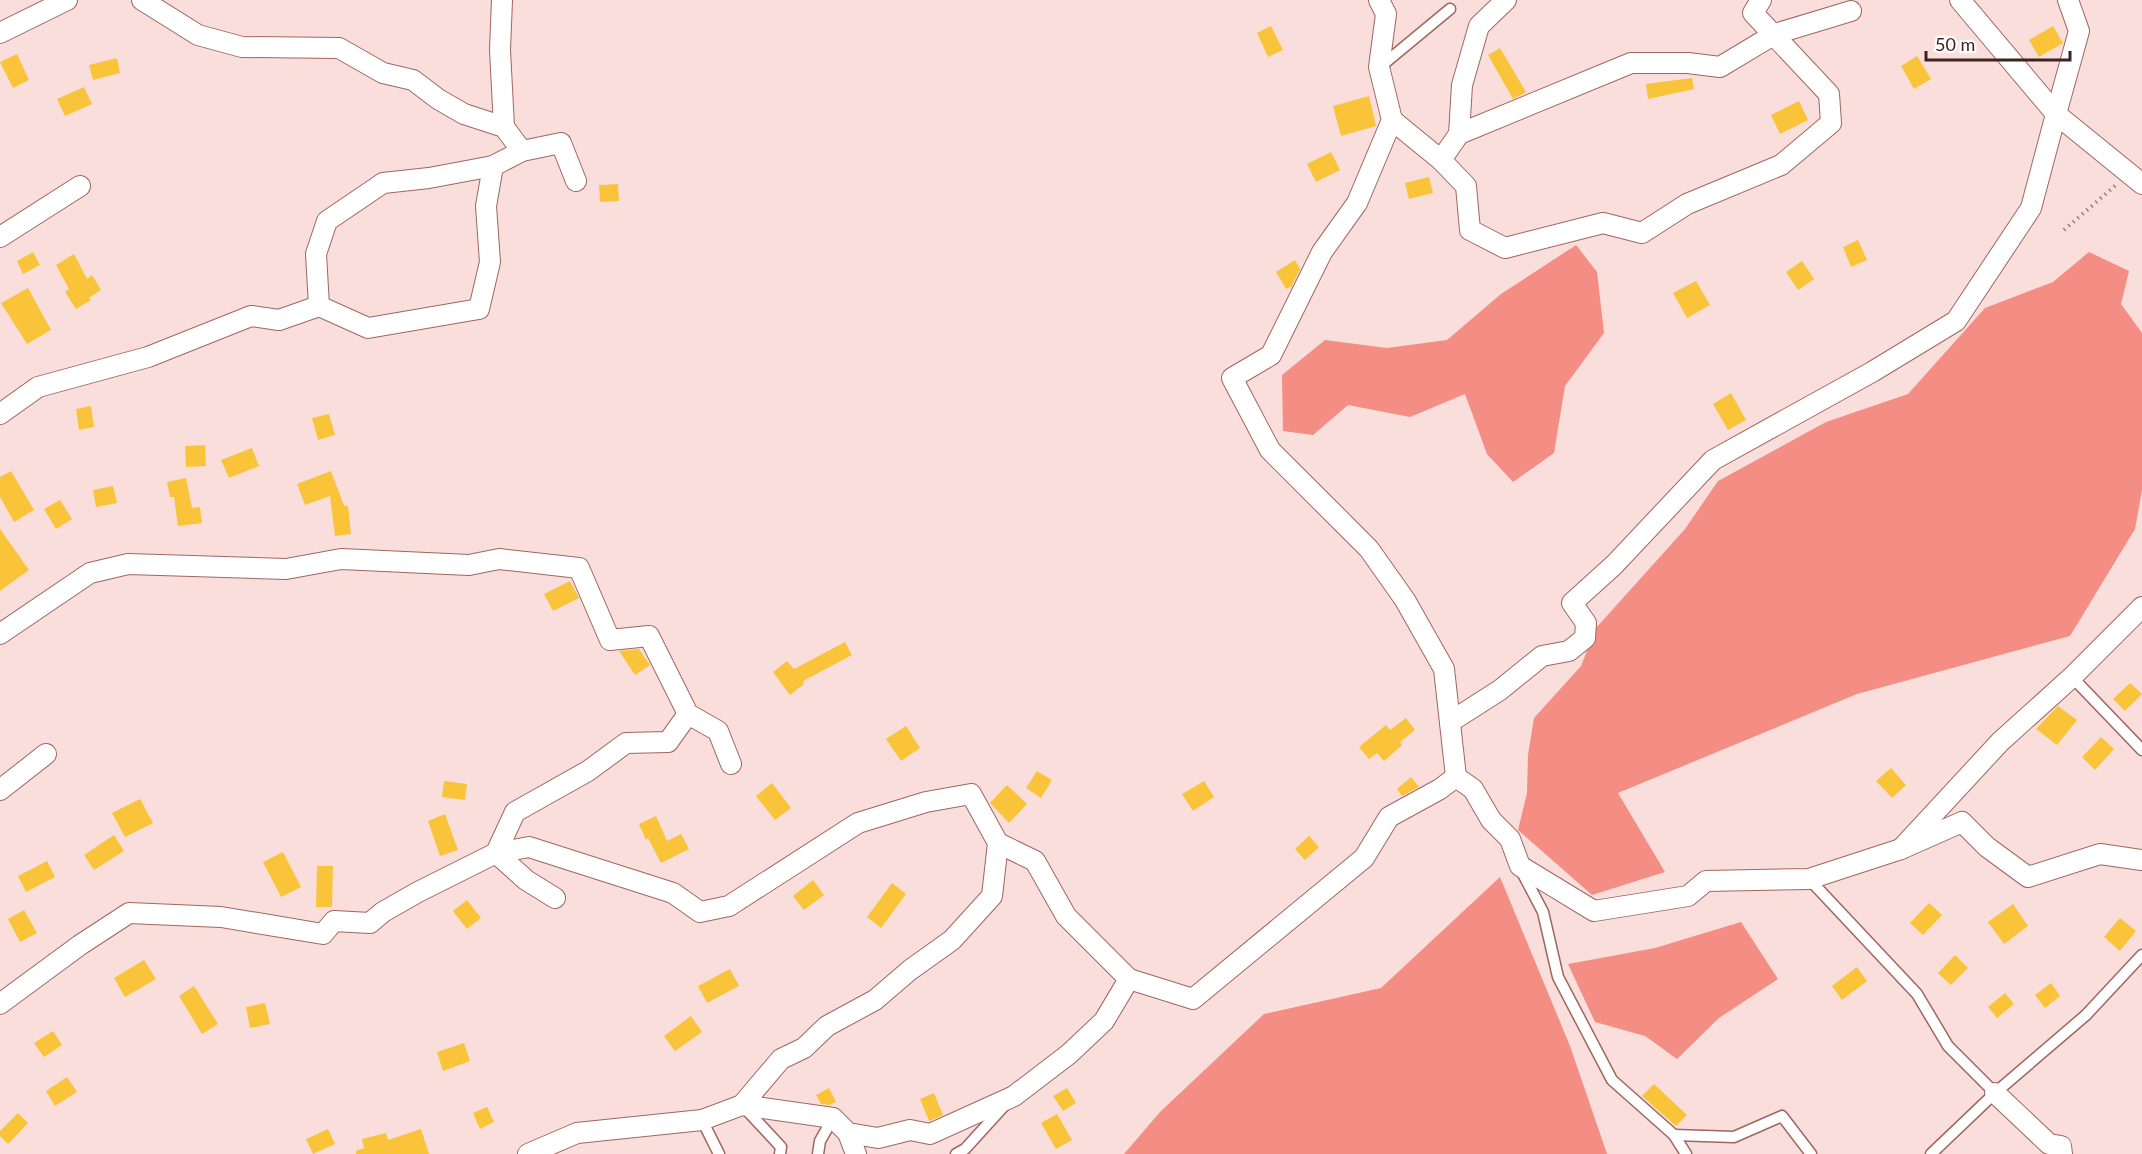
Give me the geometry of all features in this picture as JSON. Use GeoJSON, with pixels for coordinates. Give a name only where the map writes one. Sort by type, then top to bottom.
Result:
{"type":"FeatureCollection","features":[{"type":"Feature","properties":{"kind":"street"},"geometry":{"type":"LineString","coordinates":[[0,33],[67,0]]}},
{"type":"Feature","properties":{"kind":"street"},"geometry":{"type":"LineString","coordinates":[[142,0],[198,35],[242,47],[339,48],[383,73],[413,80],[438,99],[464,114],[504,127]]}},
{"type":"Feature","properties":{"kind":"street"},"geometry":{"type":"LineString","coordinates":[[502,0],[500,50],[504,127],[522,151]]}},
{"type":"Feature","properties":{"kind":"street"},"geometry":{"type":"LineString","coordinates":[[1379,0],[1386,14],[1379,67],[1392,120],[1357,203],[1322,252],[1271,355],[1232,378],[1270,450],[1369,549],[1405,600],[1444,669],[1456,777],[1473,789],[1491,820],[1510,839],[1520,866],[1594,911],[1688,896],[1706,881],[1809,879],[1900,849],[1962,822],[1987,847],[2028,877],[2100,854],[2142,860]]}},
{"type":"Feature","properties":{"kind":"street"},"geometry":{"type":"LineString","coordinates":[[1441,160],[1459,134],[1462,85],[1479,26],[1506,0]]}},
{"type":"Feature","properties":{"kind":"street"},"geometry":{"type":"LineString","coordinates":[[1392,120],[1441,160],[1466,186],[1470,230],[1505,248],[1603,223],[1642,233],[1687,204],[1781,165],[1831,123],[1829,94],[1753,13],[1761,0]]}},
{"type":"Feature","properties":{"kind":"street"},"geometry":{"type":"LineString","coordinates":[[1960,0],[2056,114],[2136,179]]}},
{"type":"Feature","properties":{"kind":"street"},"geometry":{"type":"LineString","coordinates":[[1450,722],[1500,690],[1542,656],[1569,651],[1585,638],[1586,623],[1572,603],[1614,565],[1713,460],[1872,372],[1956,321],[2031,208],[2079,31],[2068,0]]}},
{"type":"Feature","properties":{"kind":"street"},"geometry":{"type":"LineString","coordinates":[[1459,134],[1632,63],[1688,63],[1720,67],[1775,34],[1851,11]]}},
{"type":"Feature","properties":{"kind":"street"},"geometry":{"type":"LineString","coordinates":[[319,306],[316,254],[327,221],[383,183],[429,178],[493,166],[522,151],[561,143],[576,181]]}},
{"type":"Feature","properties":{"kind":"street"},"geometry":{"type":"LineString","coordinates":[[0,414],[39,387],[148,357],[250,316],[279,320],[319,306],[368,328],[479,309],[490,262],[486,206],[493,166]]}},
{"type":"Feature","properties":{"kind":"street"},"geometry":{"type":"LineString","coordinates":[[0,237],[80,186]]}},
{"type":"Feature","properties":{"kind":"street"},"geometry":{"type":"LineString","coordinates":[[0,634],[90,573],[128,564],[286,568],[341,559],[469,565],[499,559],[579,568],[610,640],[649,636],[688,714],[718,731],[731,764]]}},
{"type":"Feature","properties":{"kind":"street"},"geometry":{"type":"LineString","coordinates":[[1900,849],[2000,742],[2072,677],[2142,607]]}},
{"type":"Feature","properties":{"kind":"street"},"geometry":{"type":"LineString","coordinates":[[496,853],[515,812],[588,771],[626,744],[668,742],[688,714]]}},
{"type":"Feature","properties":{"kind":"street"},"geometry":{"type":"LineString","coordinates":[[0,790],[46,754]]}},
{"type":"Feature","properties":{"kind":"street"},"geometry":{"type":"LineString","coordinates":[[0,1004],[80,945],[129,913],[221,917],[323,934],[334,921],[370,923],[383,912],[418,892],[496,853],[528,847],[673,892],[700,912],[729,906],[858,823],[926,802],[971,794],[998,843],[1035,861],[1066,916],[1129,979],[1193,999],[1364,858],[1389,817],[1440,789],[1456,777]]}},
{"type":"Feature","properties":{"kind":"street"},"geometry":{"type":"LineString","coordinates":[[742,1105],[781,1059],[804,1048],[827,1026],[875,1000],[910,970],[952,940],[992,896],[998,843]]}},
{"type":"Feature","properties":{"kind":"street"},"geometry":{"type":"LineString","coordinates":[[496,853],[526,880],[555,898]]}},
{"type":"Feature","properties":{"kind":"street"},"geometry":{"type":"LineString","coordinates":[[848,1133],[878,1138],[910,1130],[930,1134],[1014,1096],[1069,1054],[1104,1021],[1129,979]]}},
{"type":"Feature","properties":{"kind":"street"},"geometry":{"type":"LineString","coordinates":[[1995,1093],[2049,1144],[2061,1146],[2062,1154]]}},
{"type":"Feature","properties":{"kind":"street"},"geometry":{"type":"LineString","coordinates":[[528,1154],[546,1144],[577,1133],[702,1120],[742,1105],[833,1118],[848,1133],[856,1154]]}},
{"type":"Feature","properties":{"kind":"lane"},"geometry":{"type":"LineString","coordinates":[[1379,67],[1450,9]]}},
{"type":"Feature","properties":{"kind":"lane"},"geometry":{"type":"LineString","coordinates":[[2072,677],[2142,750]]}},
{"type":"Feature","properties":{"kind":"lane"},"geometry":{"type":"LineString","coordinates":[[1520,866],[1544,912],[1558,977],[1612,1080],[1674,1135],[1686,1154]]}},
{"type":"Feature","properties":{"kind":"lane"},"geometry":{"type":"LineString","coordinates":[[1809,879],[1917,994],[1948,1046],[1995,1093]]}},
{"type":"Feature","properties":{"kind":"lane"},"geometry":{"type":"LineString","coordinates":[[1930,1154],[1995,1093],[2086,1016],[2142,955]]}},
{"type":"Feature","properties":{"kind":"lane"},"geometry":{"type":"LineString","coordinates":[[956,1154],[965,1149],[1014,1096]]}},
{"type":"Feature","properties":{"kind":"lane"},"geometry":{"type":"LineString","coordinates":[[742,1105],[781,1147],[780,1154]]}},
{"type":"Feature","properties":{"kind":"lane"},"geometry":{"type":"LineString","coordinates":[[1674,1135],[1734,1137],[1782,1116],[1811,1154]]}},
{"type":"Feature","properties":{"kind":"lane"},"geometry":{"type":"LineString","coordinates":[[818,1154],[820,1141],[833,1118]]}},
{"type":"Feature","properties":{"kind":"lane"},"geometry":{"type":"LineString","coordinates":[[702,1120],[719,1154]]}},
{"type":"Feature","properties":{"kind":"path"},"geometry":{"type":"LineString","coordinates":[[2064,230],[2136,179]]}},
{"type":"Feature","properties":{"kind":"shaded area"},"geometry":{"type":"Polygon","coordinates":[[[1576,245],[1597,272],[1604,333],[1565,386],[1554,453],[1513,482],[1487,454],[1465,394],[1410,417],[1348,405],[1313,435],[1283,431],[1282,375],[1325,340],[1387,348],[1447,340],[1501,294],[1576,245]]]}},
{"type":"Feature","properties":{"kind":"shaded area"},"geometry":{"type":"Polygon","coordinates":[[[2089,252],[2129,271],[2121,304],[2142,333],[2142,490],[2135,529],[2070,636],[1857,694],[1618,793],[1665,872],[1592,895],[1518,830],[1527,793],[1528,755],[1534,718],[1581,666],[1596,628],[1685,529],[1718,481],[1826,422],[1908,394],[1985,308],[2053,282],[2089,252]]]}},
{"type":"Feature","properties":{"kind":"shaded area"},"geometry":{"type":"Polygon","coordinates":[[[1500,877],[1570,1046],[1607,1154],[1124,1154],[1160,1112],[1264,1014],[1381,988],[1500,877]]]}},
{"type":"Feature","properties":{"kind":"shaded area"},"geometry":{"type":"Polygon","coordinates":[[[1741,922],[1778,979],[1719,1018],[1677,1059],[1645,1036],[1595,1022],[1568,964],[1655,948],[1741,922]]]}},
{"type":"Feature","properties":{"kind":"building"},"geometry":{"type":"Polygon","coordinates":[[[1271,26],[1283,50],[1268,57],[1257,33],[1271,26]]]}},
{"type":"Feature","properties":{"kind":"building"},"geometry":{"type":"Polygon","coordinates":[[[2053,26],[2063,43],[2039,57],[2029,40],[2053,26]]]}},
{"type":"Feature","properties":{"kind":"building"},"geometry":{"type":"Polygon","coordinates":[[[1500,48],[1526,92],[1513,99],[1488,55],[1500,48]]]}},
{"type":"Feature","properties":{"kind":"building"},"geometry":{"type":"Polygon","coordinates":[[[17,54],[29,80],[13,88],[0,62],[17,54]]]}},
{"type":"Feature","properties":{"kind":"building"},"geometry":{"type":"Polygon","coordinates":[[[1917,56],[1931,79],[1914,89],[1901,66],[1917,56]]]}},
{"type":"Feature","properties":{"kind":"building"},"geometry":{"type":"Polygon","coordinates":[[[117,58],[120,73],[93,80],[89,65],[117,58]]]}},
{"type":"Feature","properties":{"kind":"building"},"geometry":{"type":"Polygon","coordinates":[[[1692,78],[1694,89],[1648,99],[1646,84],[1692,78]]]}},
{"type":"Feature","properties":{"kind":"building"},"geometry":{"type":"Polygon","coordinates":[[[84,87],[92,104],[65,116],[57,99],[84,87]]]}},
{"type":"Feature","properties":{"kind":"building"},"geometry":{"type":"Polygon","coordinates":[[[1369,96],[1376,126],[1341,136],[1333,106],[1369,96]]]}},
{"type":"Feature","properties":{"kind":"building"},"geometry":{"type":"Polygon","coordinates":[[[1799,101],[1808,120],[1780,134],[1771,115],[1799,101]]]}},
{"type":"Feature","properties":{"kind":"building"},"geometry":{"type":"Polygon","coordinates":[[[1331,152],[1340,170],[1316,182],[1307,164],[1331,152]]]}},
{"type":"Feature","properties":{"kind":"building"},"geometry":{"type":"Polygon","coordinates":[[[1429,177],[1433,193],[1409,199],[1405,183],[1429,177]]]}},
{"type":"Feature","properties":{"kind":"building"},"geometry":{"type":"Polygon","coordinates":[[[618,184],[619,201],[600,202],[599,185],[618,184]]]}},
{"type":"Feature","properties":{"kind":"building"},"geometry":{"type":"Polygon","coordinates":[[[1858,240],[1867,260],[1851,267],[1843,247],[1858,240]]]}},
{"type":"Feature","properties":{"kind":"building"},"geometry":{"type":"Polygon","coordinates":[[[33,252],[40,265],[23,274],[17,261],[33,252]]]}},
{"type":"Feature","properties":{"kind":"building"},"geometry":{"type":"Polygon","coordinates":[[[74,254],[87,279],[92,275],[101,290],[89,298],[91,300],[76,309],[65,292],[69,289],[56,265],[74,254]]]}},
{"type":"Feature","properties":{"kind":"building"},"geometry":{"type":"Polygon","coordinates":[[[1295,260],[1300,269],[1292,286],[1286,289],[1276,272],[1295,260]]]}},
{"type":"Feature","properties":{"kind":"building"},"geometry":{"type":"Polygon","coordinates":[[[1802,261],[1814,279],[1798,290],[1786,272],[1802,261]]]}},
{"type":"Feature","properties":{"kind":"building"},"geometry":{"type":"Polygon","coordinates":[[[1696,281],[1710,305],[1687,318],[1673,293],[1696,281]]]}},
{"type":"Feature","properties":{"kind":"building"},"geometry":{"type":"Polygon","coordinates":[[[28,288],[51,330],[27,344],[1,303],[28,288]]]}},
{"type":"Feature","properties":{"kind":"building"},"geometry":{"type":"Polygon","coordinates":[[[1731,393],[1746,420],[1728,430],[1713,404],[1731,393]]]}},
{"type":"Feature","properties":{"kind":"building"},"geometry":{"type":"Polygon","coordinates":[[[91,406],[94,427],[79,430],[76,409],[91,406]]]}},
{"type":"Feature","properties":{"kind":"building"},"geometry":{"type":"Polygon","coordinates":[[[329,414],[335,435],[318,440],[312,418],[329,414]]]}},
{"type":"Feature","properties":{"kind":"building"},"geometry":{"type":"Polygon","coordinates":[[[205,445],[206,466],[186,467],[185,446],[205,445]]]}},
{"type":"Feature","properties":{"kind":"building"},"geometry":{"type":"Polygon","coordinates":[[[252,448],[259,466],[229,478],[221,460],[252,448]]]}},
{"type":"Feature","properties":{"kind":"building"},"geometry":{"type":"Polygon","coordinates":[[[11,471],[34,510],[14,522],[0,497],[0,477],[11,471]]]}},
{"type":"Feature","properties":{"kind":"building"},"geometry":{"type":"Polygon","coordinates":[[[331,471],[344,506],[348,506],[351,534],[335,536],[330,496],[305,505],[297,484],[331,471]]]}},
{"type":"Feature","properties":{"kind":"building"},"geometry":{"type":"Polygon","coordinates":[[[186,478],[192,508],[200,507],[202,523],[178,526],[174,497],[170,497],[167,482],[186,478]]]}},
{"type":"Feature","properties":{"kind":"building"},"geometry":{"type":"Polygon","coordinates":[[[113,486],[117,503],[96,507],[93,490],[113,486]]]}},
{"type":"Feature","properties":{"kind":"building"},"geometry":{"type":"Polygon","coordinates":[[[60,500],[72,519],[56,529],[44,509],[60,500]]]}},
{"type":"Feature","properties":{"kind":"building"},"geometry":{"type":"Polygon","coordinates":[[[0,529],[29,570],[0,591],[0,529]]]}},
{"type":"Feature","properties":{"kind":"building"},"geometry":{"type":"Polygon","coordinates":[[[570,581],[579,598],[553,611],[544,594],[570,581]]]}},
{"type":"Feature","properties":{"kind":"building"},"geometry":{"type":"Polygon","coordinates":[[[845,642],[852,655],[803,681],[804,684],[790,695],[773,672],[787,661],[794,669],[845,642]]]}},
{"type":"Feature","properties":{"kind":"building"},"geometry":{"type":"Polygon","coordinates":[[[639,649],[650,665],[635,675],[619,651],[639,649]]]}},
{"type":"Feature","properties":{"kind":"building"},"geometry":{"type":"Polygon","coordinates":[[[2130,683],[2142,694],[2125,711],[2113,699],[2130,683]]]}},
{"type":"Feature","properties":{"kind":"building"},"geometry":{"type":"Polygon","coordinates":[[[2058,706],[2077,720],[2057,745],[2036,729],[2058,706]]]}},
{"type":"Feature","properties":{"kind":"building"},"geometry":{"type":"Polygon","coordinates":[[[1406,718],[1415,730],[1400,742],[1402,745],[1384,761],[1377,753],[1369,759],[1359,747],[1386,725],[1390,730],[1406,718]]]}},
{"type":"Feature","properties":{"kind":"building"},"geometry":{"type":"Polygon","coordinates":[[[906,726],[920,748],[901,761],[886,739],[906,726]]]}},
{"type":"Feature","properties":{"kind":"building"},"geometry":{"type":"Polygon","coordinates":[[[2101,737],[2114,749],[2095,770],[2082,757],[2101,737]]]}},
{"type":"Feature","properties":{"kind":"building"},"geometry":{"type":"Polygon","coordinates":[[[1891,768],[1906,785],[1892,798],[1876,781],[1891,768]]]}},
{"type":"Feature","properties":{"kind":"building"},"geometry":{"type":"Polygon","coordinates":[[[1037,771],[1052,780],[1041,798],[1026,788],[1037,771]]]}},
{"type":"Feature","properties":{"kind":"building"},"geometry":{"type":"Polygon","coordinates":[[[1411,777],[1419,787],[1402,796],[1397,789],[1411,777]]]}},
{"type":"Feature","properties":{"kind":"building"},"geometry":{"type":"Polygon","coordinates":[[[444,781],[467,784],[465,800],[442,797],[444,781]]]}},
{"type":"Feature","properties":{"kind":"building"},"geometry":{"type":"Polygon","coordinates":[[[1204,781],[1214,797],[1193,811],[1182,794],[1204,781]]]}},
{"type":"Feature","properties":{"kind":"building"},"geometry":{"type":"Polygon","coordinates":[[[772,783],[791,808],[775,820],[756,796],[772,783]]]}},
{"type":"Feature","properties":{"kind":"building"},"geometry":{"type":"Polygon","coordinates":[[[1007,785],[1027,804],[1009,823],[990,803],[1007,785]]]}},
{"type":"Feature","properties":{"kind":"building"},"geometry":{"type":"Polygon","coordinates":[[[140,799],[153,823],[125,837],[112,813],[140,799]]]}},
{"type":"Feature","properties":{"kind":"building"},"geometry":{"type":"Polygon","coordinates":[[[445,814],[458,850],[440,856],[428,821],[445,814]]]}},
{"type":"Feature","properties":{"kind":"building"},"geometry":{"type":"Polygon","coordinates":[[[656,816],[667,841],[681,834],[689,849],[661,863],[639,824],[656,816]]]}},
{"type":"Feature","properties":{"kind":"building"},"geometry":{"type":"Polygon","coordinates":[[[114,835],[124,851],[94,870],[84,855],[114,835]]]}},
{"type":"Feature","properties":{"kind":"building"},"geometry":{"type":"Polygon","coordinates":[[[1309,836],[1319,847],[1305,860],[1295,849],[1309,836]]]}},
{"type":"Feature","properties":{"kind":"building"},"geometry":{"type":"Polygon","coordinates":[[[283,852],[301,887],[281,897],[263,862],[283,852]]]}},
{"type":"Feature","properties":{"kind":"building"},"geometry":{"type":"Polygon","coordinates":[[[47,861],[55,877],[26,892],[18,876],[47,861]]]}},
{"type":"Feature","properties":{"kind":"building"},"geometry":{"type":"Polygon","coordinates":[[[317,866],[333,866],[332,907],[316,907],[317,866]]]}},
{"type":"Feature","properties":{"kind":"building"},"geometry":{"type":"Polygon","coordinates":[[[813,880],[824,895],[804,910],[793,896],[813,880]]]}},
{"type":"Feature","properties":{"kind":"building"},"geometry":{"type":"Polygon","coordinates":[[[892,883],[906,894],[881,928],[867,917],[892,883]]]}},
{"type":"Feature","properties":{"kind":"building"},"geometry":{"type":"Polygon","coordinates":[[[467,900],[481,918],[467,929],[453,911],[467,900]]]}},
{"type":"Feature","properties":{"kind":"building"},"geometry":{"type":"Polygon","coordinates":[[[1929,903],[1942,915],[1923,935],[1910,923],[1929,903]]]}},
{"type":"Feature","properties":{"kind":"building"},"geometry":{"type":"Polygon","coordinates":[[[2013,904],[2028,926],[2004,944],[1988,922],[2013,904]]]}},
{"type":"Feature","properties":{"kind":"building"},"geometry":{"type":"Polygon","coordinates":[[[24,910],[37,933],[20,942],[8,919],[24,910]]]}},
{"type":"Feature","properties":{"kind":"building"},"geometry":{"type":"Polygon","coordinates":[[[2120,918],[2136,931],[2120,951],[2104,937],[2120,918]]]}},
{"type":"Feature","properties":{"kind":"building"},"geometry":{"type":"Polygon","coordinates":[[[1955,955],[1968,968],[1951,985],[1938,973],[1955,955]]]}},
{"type":"Feature","properties":{"kind":"building"},"geometry":{"type":"Polygon","coordinates":[[[144,960],[156,979],[125,997],[114,978],[144,960]]]}},
{"type":"Feature","properties":{"kind":"building"},"geometry":{"type":"Polygon","coordinates":[[[1857,967],[1867,981],[1842,1000],[1832,986],[1857,967]]]}},
{"type":"Feature","properties":{"kind":"building"},"geometry":{"type":"Polygon","coordinates":[[[730,969],[739,986],[707,1003],[698,986],[730,969]]]}},
{"type":"Feature","properties":{"kind":"building"},"geometry":{"type":"Polygon","coordinates":[[[2051,983],[2060,996],[2045,1008],[2035,995],[2051,983]]]}},
{"type":"Feature","properties":{"kind":"building"},"geometry":{"type":"Polygon","coordinates":[[[194,986],[218,1024],[202,1034],[179,996],[194,986]]]}},
{"type":"Feature","properties":{"kind":"building"},"geometry":{"type":"Polygon","coordinates":[[[2005,993],[2014,1004],[1997,1018],[1988,1007],[2005,993]]]}},
{"type":"Feature","properties":{"kind":"building"},"geometry":{"type":"Polygon","coordinates":[[[265,1003],[270,1024],[250,1028],[246,1007],[265,1003]]]}},
{"type":"Feature","properties":{"kind":"building"},"geometry":{"type":"Polygon","coordinates":[[[691,1016],[702,1032],[675,1051],[664,1036],[691,1016]]]}},
{"type":"Feature","properties":{"kind":"building"},"geometry":{"type":"Polygon","coordinates":[[[53,1031],[62,1045],[44,1057],[34,1043],[53,1031]]]}},
{"type":"Feature","properties":{"kind":"building"},"geometry":{"type":"Polygon","coordinates":[[[464,1043],[470,1061],[443,1071],[437,1052],[464,1043]]]}},
{"type":"Feature","properties":{"kind":"building"},"geometry":{"type":"Polygon","coordinates":[[[67,1077],[77,1092],[55,1106],[46,1091],[67,1077]]]}},
{"type":"Feature","properties":{"kind":"building"},"geometry":{"type":"Polygon","coordinates":[[[1654,1084],[1687,1115],[1676,1126],[1642,1096],[1654,1084]]]}},
{"type":"Feature","properties":{"kind":"building"},"geometry":{"type":"Polygon","coordinates":[[[829,1088],[836,1102],[829,1105],[821,1104],[816,1095],[829,1088]]]}},
{"type":"Feature","properties":{"kind":"building"},"geometry":{"type":"Polygon","coordinates":[[[1067,1088],[1076,1103],[1063,1111],[1053,1096],[1067,1088]]]}},
{"type":"Feature","properties":{"kind":"building"},"geometry":{"type":"Polygon","coordinates":[[[934,1093],[943,1115],[929,1121],[920,1099],[934,1093]]]}},
{"type":"Feature","properties":{"kind":"building"},"geometry":{"type":"Polygon","coordinates":[[[487,1107],[494,1122],[480,1129],[473,1113],[487,1107]]]}},
{"type":"Feature","properties":{"kind":"building"},"geometry":{"type":"Polygon","coordinates":[[[18,1113],[28,1123],[8,1144],[0,1136],[0,1131],[18,1113]]]}},
{"type":"Feature","properties":{"kind":"building"},"geometry":{"type":"Polygon","coordinates":[[[1057,1114],[1072,1140],[1056,1149],[1041,1123],[1057,1114]]]}},
{"type":"Feature","properties":{"kind":"building"},"geometry":{"type":"Polygon","coordinates":[[[328,1129],[335,1144],[313,1154],[306,1139],[328,1129]]]}},
{"type":"Feature","properties":{"kind":"building"},"geometry":{"type":"Polygon","coordinates":[[[421,1129],[429,1154],[356,1154],[356,1151],[364,1148],[362,1139],[386,1133],[388,1140],[421,1129]]]}}]}
